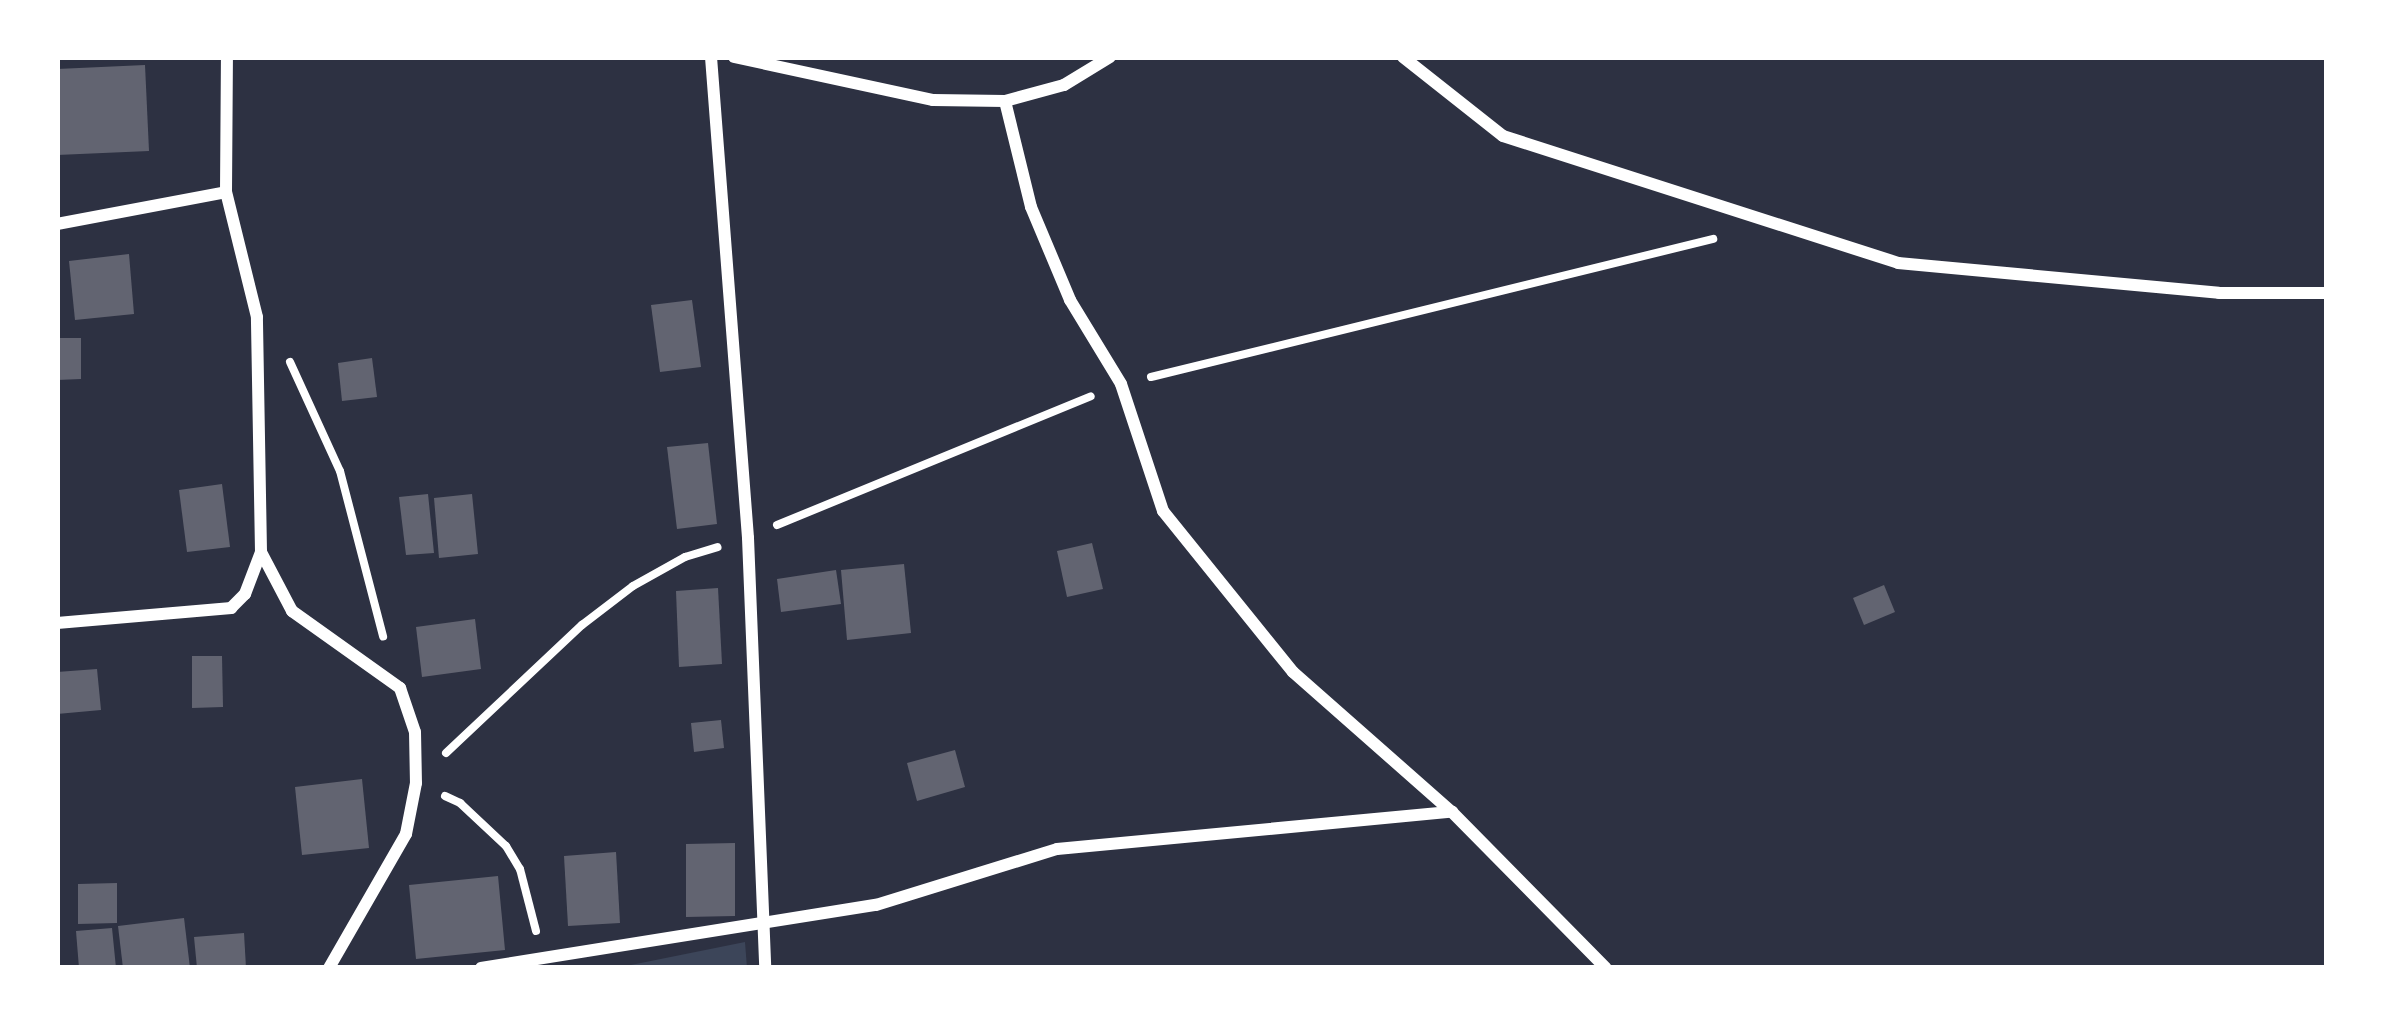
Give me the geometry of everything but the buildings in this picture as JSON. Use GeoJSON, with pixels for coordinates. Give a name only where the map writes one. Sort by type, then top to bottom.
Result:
{"type":"FeatureCollection","features":[{"type":"Feature","properties":{"kind":"street"},"geometry":{"type":"LineString","coordinates":[[57,623],[231,608],[245,594],[261,552],[257,317],[226,192],[227,57]]}},
{"type":"Feature","properties":{"kind":"street"},"geometry":{"type":"LineString","coordinates":[[712,57],[748,538],[765,968]]}},
{"type":"Feature","properties":{"kind":"street"},"geometry":{"type":"LineString","coordinates":[[734,57],[933,100],[1004,101],[1064,85],[1111,57]]}},
{"type":"Feature","properties":{"kind":"street"},"geometry":{"type":"LineString","coordinates":[[1403,57],[1503,136],[1898,263],[2219,293],[2327,293]]}},
{"type":"Feature","properties":{"kind":"street"},"geometry":{"type":"LineString","coordinates":[[1004,101],[1047,244],[1070,300],[1121,384],[1163,511],[1293,672],[1452,812],[1606,968]]}},
{"type":"Feature","properties":{"kind":"street"},"geometry":{"type":"LineString","coordinates":[[57,224],[226,192]]}},
{"type":"Feature","properties":{"kind":"street"},"geometry":{"type":"LineString","coordinates":[[261,552],[292,611],[400,688],[415,732],[416,783],[406,834],[329,968]]}},
{"type":"Feature","properties":{"kind":"street"},"geometry":{"type":"LineString","coordinates":[[481,968],[876,904],[1057,849],[1452,812]]}},
{"type":"Feature","properties":{"kind":"path"},"geometry":{"type":"LineString","coordinates":[[530,960],[536,928],[520,869],[506,846],[460,802],[416,783],[565,641],[633,586],[685,557],[748,538],[1121,384],[1773,224]]}},
{"type":"Feature","properties":{"kind":"path"},"geometry":{"type":"LineString","coordinates":[[257,317],[299,373],[340,470],[400,688]]}},
{"type":"Feature","properties":{"kind":"shaded area"},"geometry":{"type":"Polygon","coordinates":[[[745,942],[747,968],[616,968],[745,942]]]}}]}
